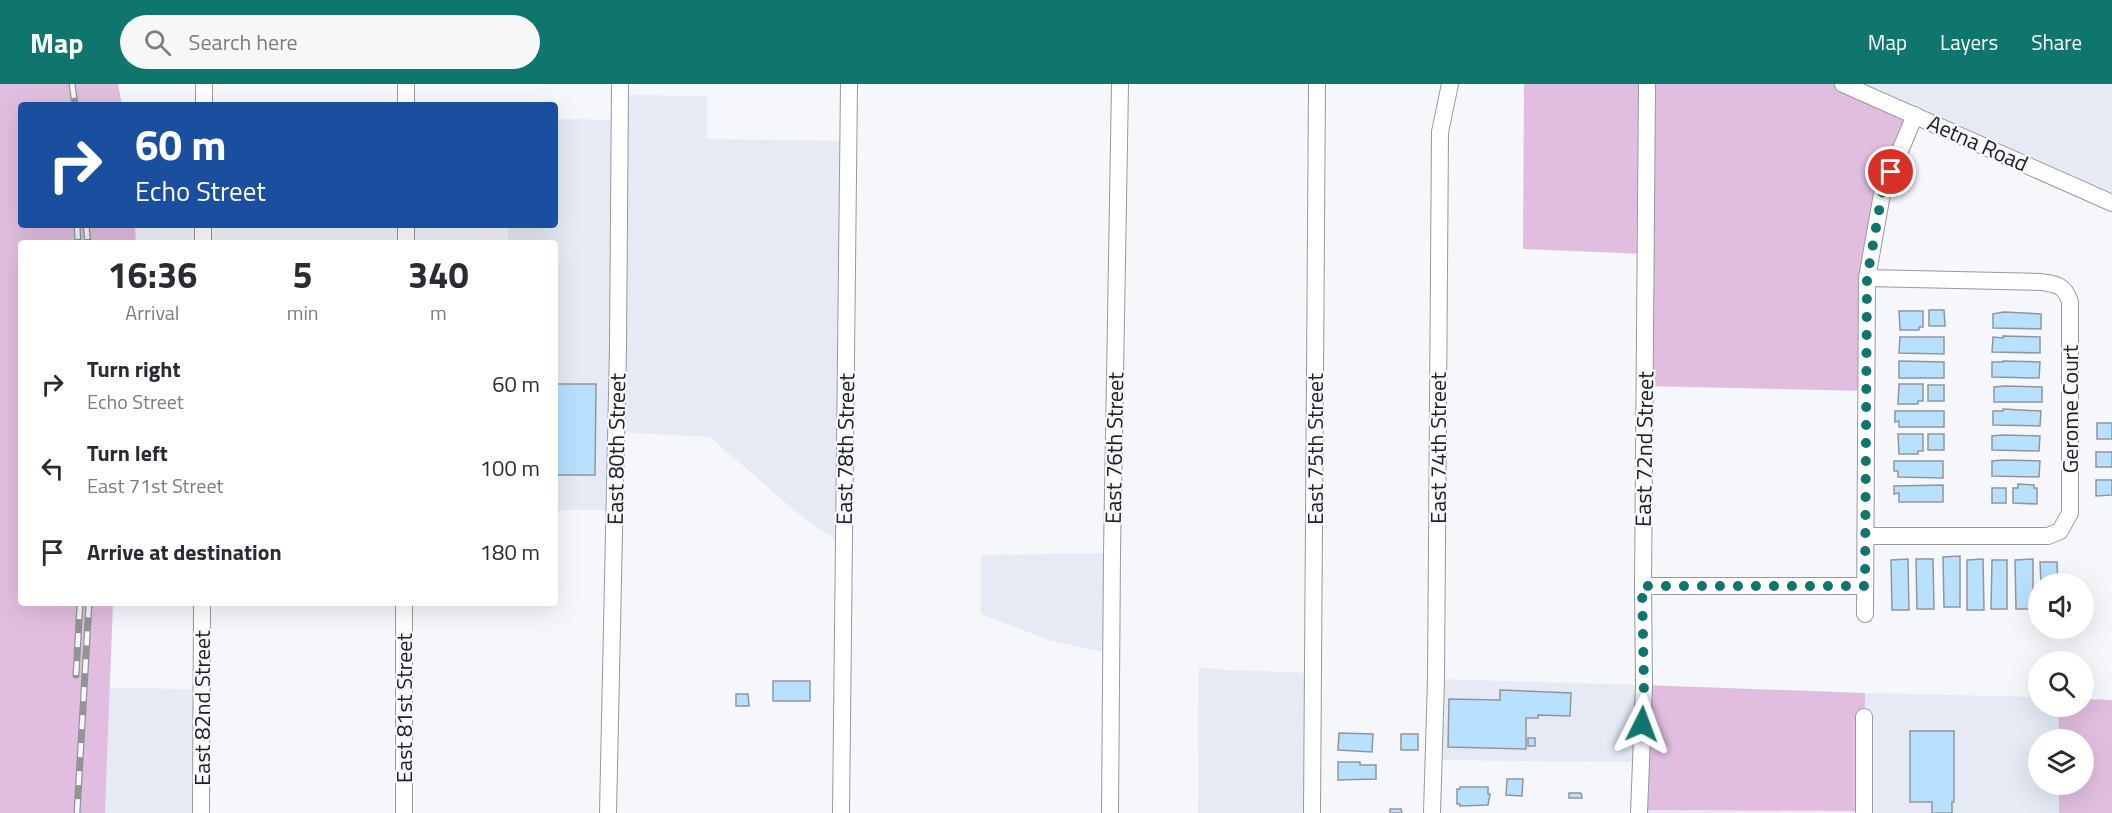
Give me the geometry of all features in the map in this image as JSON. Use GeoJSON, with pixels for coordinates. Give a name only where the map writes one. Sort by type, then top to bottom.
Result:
{"type":"FeatureCollection","features":[{"type":"Feature","properties":{"kind":"street"},"geometry":{"type":"LineString","coordinates":[[204,84],[204,102]]}},
{"type":"Feature","properties":{"kind":"street"},"geometry":{"type":"LineString","coordinates":[[406,84],[406,102]]}},
{"type":"Feature","properties":{"kind":"street","name":"East 80th Street"},"geometry":{"type":"LineString","coordinates":[[608,813],[618,347],[620,84]]}},
{"type":"Feature","properties":{"kind":"street","name":"East 78th Street"},"geometry":{"type":"LineString","coordinates":[[841,813],[849,84]]}},
{"type":"Feature","properties":{"kind":"street","name":"East 76th Street"},"geometry":{"type":"LineString","coordinates":[[1110,813],[1120,84]]}},
{"type":"Feature","properties":{"kind":"street","name":"East 75th Street"},"geometry":{"type":"LineString","coordinates":[[1312,813],[1317,84]]}},
{"type":"Feature","properties":{"kind":"street","name":"East 74th Street"},"geometry":{"type":"LineString","coordinates":[[1432,813],[1436,667],[1440,132],[1450,84]]}},
{"type":"Feature","properties":{"kind":"street","name":"East 72nd Street"},"geometry":{"type":"LineString","coordinates":[[1639,813],[1644,685],[1642,586],[1647,84]]}},
{"type":"Feature","properties":{"kind":"street","name":"Aetna Road"},"geometry":{"type":"LineString","coordinates":[[1843,84],[2112,203]]}},
{"type":"Feature","properties":{"kind":"street"},"geometry":{"type":"LineString","coordinates":[[1865,614],[1867,278],[1882,194],[1915,116]]}},
{"type":"Feature","properties":{"kind":"street","name":"Gerome Court"},"geometry":{"type":"LineString","coordinates":[[1865,536],[2048,536],[2060,531],[2070,513],[2070,302],[2068,294],[2058,284],[2041,282],[1867,278]]}},
{"type":"Feature","properties":{"kind":"street"},"geometry":{"type":"LineString","coordinates":[[1642,586],[1865,586]]}},
{"type":"Feature","properties":{"kind":"street","name":"East 82nd Street"},"geometry":{"type":"LineString","coordinates":[[201,813],[202,606]]}},
{"type":"Feature","properties":{"kind":"street","name":"East 81st Street"},"geometry":{"type":"LineString","coordinates":[[404,606],[404,813]]}},
{"type":"Feature","properties":{"kind":"street"},"geometry":{"type":"LineString","coordinates":[[1864,717],[1864,813]]}},
{"type":"Feature","properties":{"kind":"shaded area"},"geometry":{"type":"Polygon","coordinates":[[[0,84],[118,84],[121,102],[18,102],[18,228],[135,228],[136,240],[18,240],[18,606],[113,606],[105,813],[0,813],[0,84]]]}},
{"type":"Feature","properties":{"kind":"shaded area"},"geometry":{"type":"Polygon","coordinates":[[[1524,84],[1843,84],[1915,115],[1882,194],[1867,391],[1644,386],[1646,254],[1523,249],[1524,84]]]}},
{"type":"Feature","properties":{"kind":"shaded area"},"geometry":{"type":"Polygon","coordinates":[[[1843,84],[2112,84],[2112,203],[1843,84]]]}},
{"type":"Feature","properties":{"kind":"shaded area"},"geometry":{"type":"Polygon","coordinates":[[[620,95],[707,96],[707,139],[848,141],[844,546],[796,512],[710,437],[617,432],[615,510],[558,510],[558,240],[508,240],[508,228],[558,228],[558,119],[620,120],[620,95]]]}},
{"type":"Feature","properties":{"kind":"shaded area"},"geometry":{"type":"Polygon","coordinates":[[[1112,553],[1112,654],[1049,640],[981,614],[981,555],[1112,553]]]}},
{"type":"Feature","properties":{"kind":"shaded area"},"geometry":{"type":"Polygon","coordinates":[[[1199,667],[1314,673],[1312,813],[1198,813],[1199,667]]]}},
{"type":"Feature","properties":{"kind":"shaded area"},"geometry":{"type":"Polygon","coordinates":[[[1436,679],[1644,685],[1640,762],[1433,760],[1436,679]]]}},
{"type":"Feature","properties":{"kind":"shaded area"},"geometry":{"type":"Polygon","coordinates":[[[1644,685],[1865,693],[1864,811],[1639,810],[1644,685]]]}},
{"type":"Feature","properties":{"kind":"shaded area"},"geometry":{"type":"Polygon","coordinates":[[[110,688],[202,689],[201,813],[105,813],[110,688]]]}},
{"type":"Feature","properties":{"kind":"shaded area"},"geometry":{"type":"Polygon","coordinates":[[[1865,693],[2028,697],[2028,717],[2058,717],[2059,729],[2028,729],[2028,795],[2059,795],[2059,813],[1639,813],[1639,810],[1864,811],[1865,693]]]}},
{"type":"Feature","properties":{"kind":"shaded area"},"geometry":{"type":"Polygon","coordinates":[[[2094,699],[2112,700],[2112,813],[2059,813],[2059,795],[2094,795],[2094,729],[2059,729],[2058,717],[2094,717],[2094,699]]]}},
{"type":"Feature","properties":{"kind":"building"},"geometry":{"type":"Polygon","coordinates":[[[1929,310],[1944,310],[1945,326],[1929,326],[1929,310]]]}},
{"type":"Feature","properties":{"kind":"building"},"geometry":{"type":"Polygon","coordinates":[[[1899,311],[1923,311],[1923,327],[1919,327],[1919,330],[1900,330],[1899,311]]]}},
{"type":"Feature","properties":{"kind":"building"},"geometry":{"type":"Polygon","coordinates":[[[2004,312],[2041,314],[2041,329],[1993,328],[1993,314],[2004,312]]]}},
{"type":"Feature","properties":{"kind":"building"},"geometry":{"type":"Polygon","coordinates":[[[2003,336],[2040,337],[2040,353],[1992,352],[1993,337],[2003,338],[2003,336]]]}},
{"type":"Feature","properties":{"kind":"building"},"geometry":{"type":"Polygon","coordinates":[[[1900,337],[1944,337],[1944,354],[1899,353],[1900,337]]]}},
{"type":"Feature","properties":{"kind":"building"},"geometry":{"type":"Polygon","coordinates":[[[1899,361],[1944,362],[1944,378],[1899,378],[1899,361]]]}},
{"type":"Feature","properties":{"kind":"building"},"geometry":{"type":"Polygon","coordinates":[[[1992,362],[2040,362],[2039,378],[1992,377],[1992,362]]]}},
{"type":"Feature","properties":{"kind":"building"},"geometry":{"type":"Polygon","coordinates":[[[558,384],[596,384],[595,475],[558,475],[558,384]]]}},
{"type":"Feature","properties":{"kind":"building"},"geometry":{"type":"Polygon","coordinates":[[[1899,384],[1923,384],[1923,401],[1918,401],[1918,404],[1898,404],[1899,384]]]}},
{"type":"Feature","properties":{"kind":"building"},"geometry":{"type":"Polygon","coordinates":[[[1928,385],[1944,385],[1944,401],[1928,401],[1928,385]]]}},
{"type":"Feature","properties":{"kind":"building"},"geometry":{"type":"Polygon","coordinates":[[[1994,387],[2042,387],[2042,402],[1994,402],[1994,387]]]}},
{"type":"Feature","properties":{"kind":"building"},"geometry":{"type":"Polygon","coordinates":[[[2003,409],[2041,411],[2040,426],[1993,425],[1993,411],[2003,411],[2003,409]]]}},
{"type":"Feature","properties":{"kind":"building"},"geometry":{"type":"Polygon","coordinates":[[[1895,411],[1944,411],[1944,427],[1899,427],[1899,421],[1895,422],[1895,411]]]}},
{"type":"Feature","properties":{"kind":"building"},"geometry":{"type":"Polygon","coordinates":[[[2097,423],[2112,423],[2112,439],[2097,439],[2097,423]]]}},
{"type":"Feature","properties":{"kind":"building"},"geometry":{"type":"Polygon","coordinates":[[[1898,434],[1923,434],[1923,451],[1918,451],[1918,454],[1899,454],[1898,434]]]}},
{"type":"Feature","properties":{"kind":"building"},"geometry":{"type":"Polygon","coordinates":[[[1928,434],[1944,434],[1944,450],[1928,450],[1928,434]]]}},
{"type":"Feature","properties":{"kind":"building"},"geometry":{"type":"Polygon","coordinates":[[[1992,436],[2040,436],[2039,451],[1992,450],[1992,436]]]}},
{"type":"Feature","properties":{"kind":"building"},"geometry":{"type":"Polygon","coordinates":[[[2096,452],[2112,452],[2112,467],[2096,467],[2096,452]]]}},
{"type":"Feature","properties":{"kind":"building"},"geometry":{"type":"Polygon","coordinates":[[[1894,461],[1943,461],[1943,478],[1898,477],[1898,471],[1894,471],[1894,461]]]}},
{"type":"Feature","properties":{"kind":"building"},"geometry":{"type":"Polygon","coordinates":[[[1992,461],[2040,461],[2039,477],[1992,476],[1992,461]]]}},
{"type":"Feature","properties":{"kind":"building"},"geometry":{"type":"Polygon","coordinates":[[[2096,480],[2112,480],[2112,495],[2096,496],[2096,480]]]}},
{"type":"Feature","properties":{"kind":"building"},"geometry":{"type":"Polygon","coordinates":[[[2018,484],[2034,485],[2034,488],[2037,488],[2037,504],[2013,503],[2013,488],[2018,488],[2018,484]]]}},
{"type":"Feature","properties":{"kind":"building"},"geometry":{"type":"Polygon","coordinates":[[[1943,485],[1943,502],[1899,502],[1899,493],[1894,494],[1894,486],[1943,485]]]}},
{"type":"Feature","properties":{"kind":"building"},"geometry":{"type":"Polygon","coordinates":[[[1992,488],[2006,488],[2006,503],[1992,503],[1992,488]]]}},
{"type":"Feature","properties":{"kind":"building"},"geometry":{"type":"Polygon","coordinates":[[[1960,556],[1960,607],[1944,607],[1943,557],[1960,556]]]}},
{"type":"Feature","properties":{"kind":"building"},"geometry":{"type":"Polygon","coordinates":[[[1908,559],[1909,610],[1892,610],[1891,560],[1908,559]]]}},
{"type":"Feature","properties":{"kind":"building"},"geometry":{"type":"Polygon","coordinates":[[[1916,559],[1933,559],[1934,609],[1917,609],[1916,559]]]}},
{"type":"Feature","properties":{"kind":"building"},"geometry":{"type":"Polygon","coordinates":[[[1983,559],[1984,610],[1967,610],[1967,560],[1983,559]]]}},
{"type":"Feature","properties":{"kind":"building"},"geometry":{"type":"Polygon","coordinates":[[[2033,559],[2033,573],[2028,573],[2028,609],[2016,609],[2015,560],[2033,559]]]}},
{"type":"Feature","properties":{"kind":"building"},"geometry":{"type":"Polygon","coordinates":[[[1992,560],[2007,560],[2007,609],[1991,609],[1992,560]]]}},
{"type":"Feature","properties":{"kind":"building"},"geometry":{"type":"Polygon","coordinates":[[[2040,562],[2057,562],[2058,573],[2040,573],[2040,562]]]}},
{"type":"Feature","properties":{"kind":"building"},"geometry":{"type":"Polygon","coordinates":[[[773,681],[810,681],[810,701],[773,701],[773,681]]]}},
{"type":"Feature","properties":{"kind":"building"},"geometry":{"type":"Polygon","coordinates":[[[1500,690],[1571,693],[1570,716],[1538,715],[1538,718],[1526,718],[1526,749],[1448,747],[1449,699],[1500,700],[1500,690]]]}},
{"type":"Feature","properties":{"kind":"building"},"geometry":{"type":"Polygon","coordinates":[[[736,694],[748,694],[749,706],[736,706],[736,694]]]}},
{"type":"Feature","properties":{"kind":"building"},"geometry":{"type":"Polygon","coordinates":[[[1910,731],[1954,731],[1952,813],[1932,813],[1932,802],[1910,802],[1910,731]]]}},
{"type":"Feature","properties":{"kind":"building"},"geometry":{"type":"Polygon","coordinates":[[[1339,733],[1373,734],[1372,752],[1338,750],[1339,733]]]}},
{"type":"Feature","properties":{"kind":"building"},"geometry":{"type":"Polygon","coordinates":[[[1401,734],[1418,734],[1418,750],[1401,750],[1401,734]]]}},
{"type":"Feature","properties":{"kind":"building"},"geometry":{"type":"Polygon","coordinates":[[[1528,738],[1535,738],[1535,746],[1528,746],[1528,738]]]}},
{"type":"Feature","properties":{"kind":"building"},"geometry":{"type":"Polygon","coordinates":[[[1338,762],[1376,765],[1376,779],[1338,780],[1338,762]]]}},
{"type":"Feature","properties":{"kind":"building"},"geometry":{"type":"Polygon","coordinates":[[[1507,779],[1523,779],[1522,796],[1506,795],[1507,779]]]}},
{"type":"Feature","properties":{"kind":"building"},"geometry":{"type":"Polygon","coordinates":[[[1460,787],[1488,787],[1488,794],[1490,794],[1488,805],[1460,806],[1457,804],[1457,789],[1460,787]]]}},
{"type":"Feature","properties":{"kind":"building"},"geometry":{"type":"Polygon","coordinates":[[[1569,793],[1581,793],[1582,798],[1569,798],[1569,793]]]}},
{"type":"Feature","properties":{"kind":"building"},"geometry":{"type":"Polygon","coordinates":[[[1390,809],[1401,809],[1402,813],[1390,813],[1390,809]]]}},
{"type":"Feature","properties":{"kind":"railway"},"geometry":{"type":"LineString","coordinates":[[72,84],[75,102]]}},
{"type":"Feature","properties":{"kind":"railway"},"geometry":{"type":"LineString","coordinates":[[77,228],[78,240]]}},
{"type":"Feature","properties":{"kind":"railway"},"geometry":{"type":"LineString","coordinates":[[86,228],[88,240]]}},
{"type":"Feature","properties":{"kind":"railway"},"geometry":{"type":"LineString","coordinates":[[76,675],[80,606]]}},
{"type":"Feature","properties":{"kind":"railway"},"geometry":{"type":"LineString","coordinates":[[77,813],[89,606]]}},
{"type":"Feature","properties":{"kind":"route"},"geometry":{"type":"LineString","coordinates":[[1642,724],[1644,685],[1642,586],[1865,586],[1867,278],[1882,194],[1891,172]]}}]}
